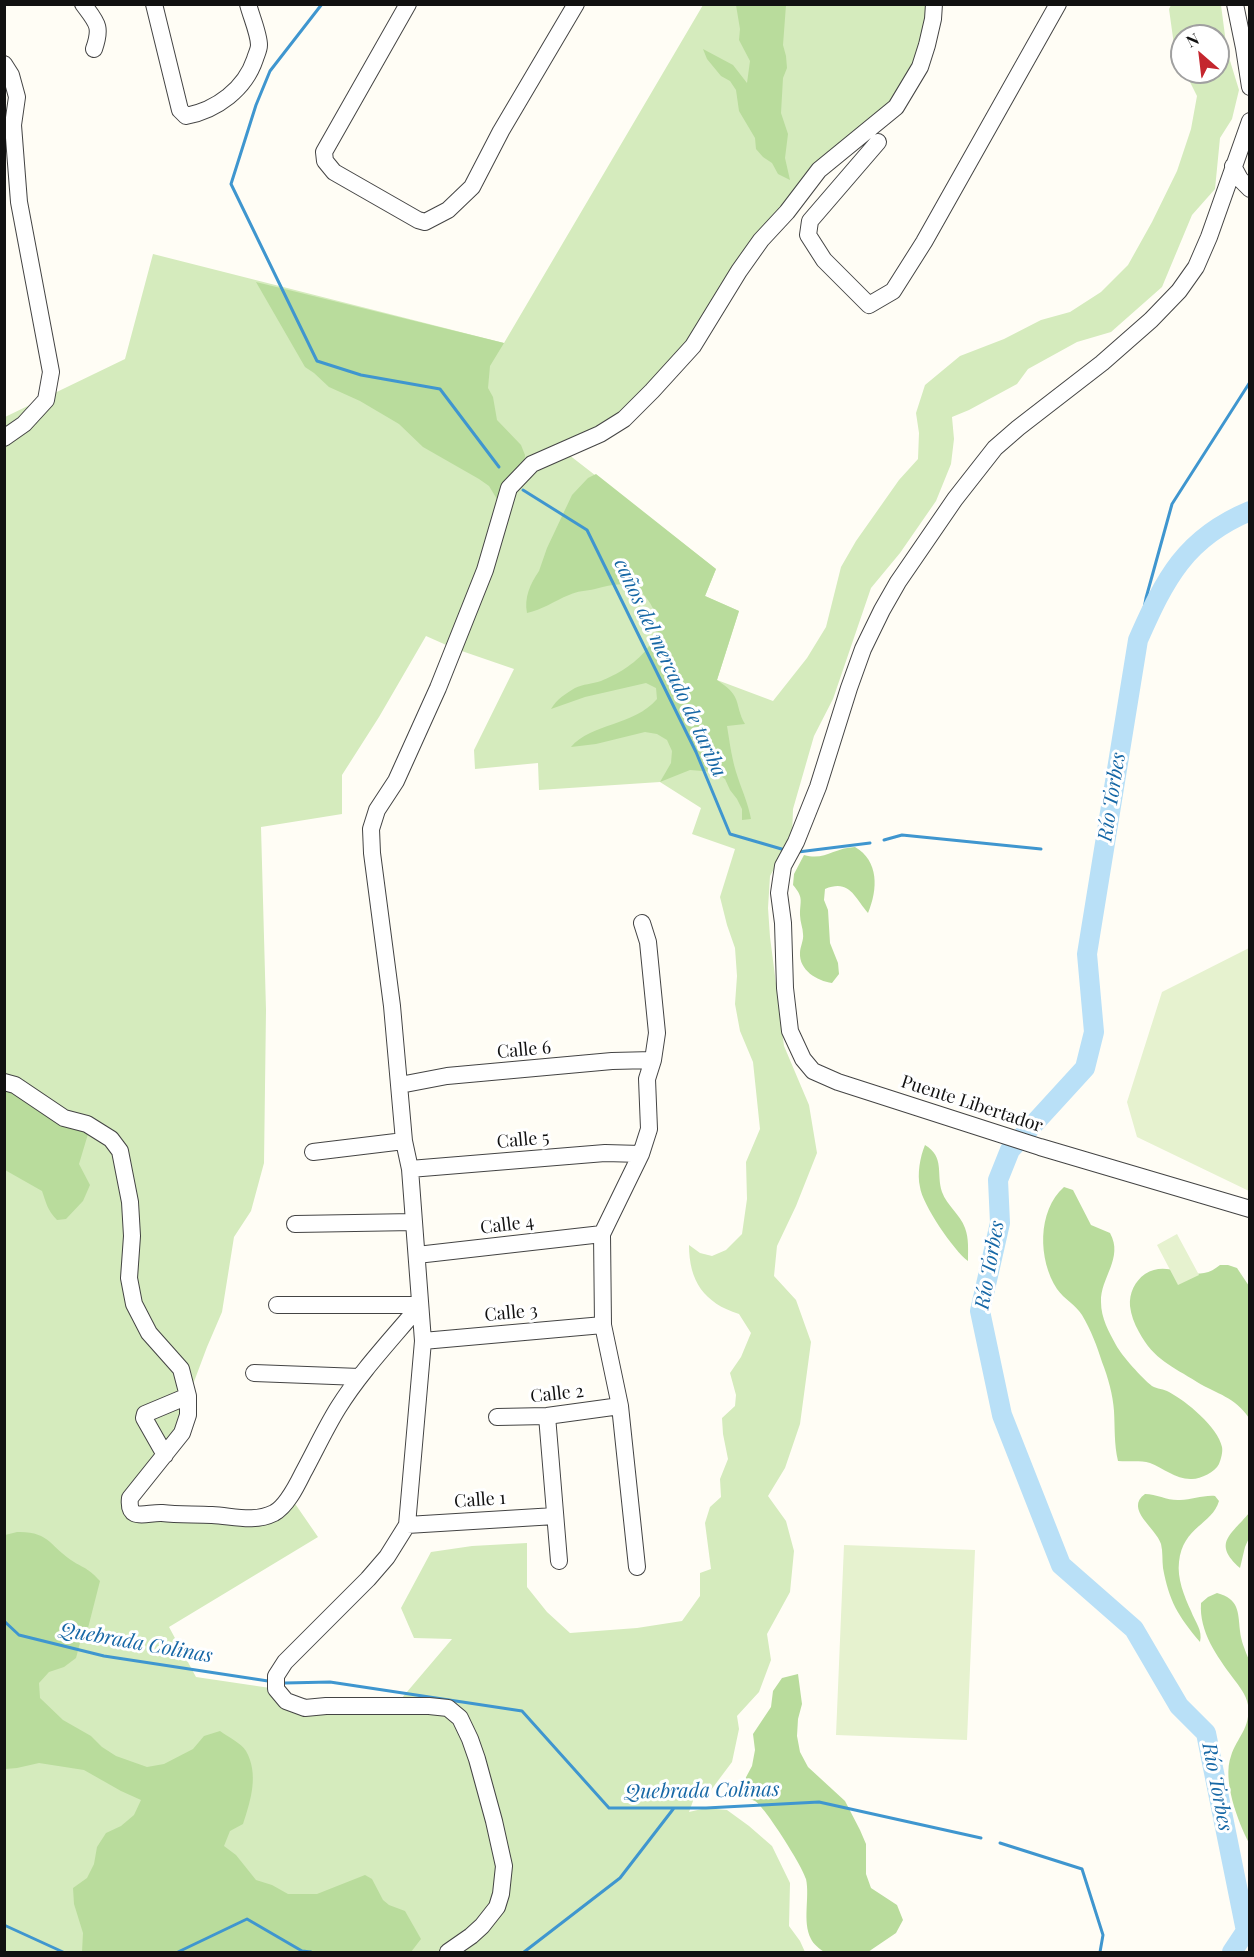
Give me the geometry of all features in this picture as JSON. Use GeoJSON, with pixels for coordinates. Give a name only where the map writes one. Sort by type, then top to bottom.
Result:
{"type":"FeatureCollection","features":[{"type":"Feature","properties":{"kind":"street"},"geometry":{"type":"LineString","coordinates":[[83,4],[100,33],[94,49]]}},
{"type":"Feature","properties":{"kind":"street"},"geometry":{"type":"LineString","coordinates":[[154,4],[180,110],[186,116],[198,114],[230,95],[244,81],[251,69],[259,46],[248,4]]}},
{"type":"Feature","properties":{"kind":"street"},"geometry":{"type":"LineString","coordinates":[[408,4],[324,152],[325,161],[334,172],[425,222],[448,210],[472,187],[501,131],[576,4]]}},
{"type":"Feature","properties":{"kind":"street"},"geometry":{"type":"LineString","coordinates":[[447,1953],[477,1931],[497,1907],[504,1866],[477,1759],[460,1718],[448,1708],[429,1706],[305,1708],[286,1701],[276,1689],[276,1676],[285,1662],[368,1579],[387,1557],[407,1525],[423,1341],[410,1169],[404,1141],[400,1085],[371,829],[377,810],[396,781],[438,688],[484,570],[508,488],[532,464],[600,434],[624,419],[652,392],[693,346],[739,271],[819,170],[896,107],[920,67],[933,19],[934,4]]}},
{"type":"Feature","properties":{"kind":"street"},"geometry":{"type":"LineString","coordinates":[[878,142],[810,221],[808,235],[824,260],[869,305],[893,291],[1059,4]]}},
{"type":"Feature","properties":{"kind":"street"},"geometry":{"type":"LineString","coordinates":[[1234,4],[1250,87]]}},
{"type":"Feature","properties":{"kind":"street"},"geometry":{"type":"LineString","coordinates":[[4,64],[11,75],[17,97],[13,125],[19,202],[51,372],[46,400],[24,424],[4,438]]}},
{"type":"Feature","properties":{"kind":"street","name":"Puente Libertador"},"geometry":{"type":"LineString","coordinates":[[1250,121],[1209,237],[1196,267],[1179,291],[1151,320],[1102,363],[995,448],[898,582],[863,650],[818,787],[796,842],[783,866],[779,893],[783,923],[784,988],[790,1031],[803,1059],[813,1071],[838,1082],[1040,1147],[1250,1209]]}},
{"type":"Feature","properties":{"kind":"street"},"geometry":{"type":"LineString","coordinates":[[1233,166],[1240,179],[1250,189]]}},
{"type":"Feature","properties":{"kind":"street"},"geometry":{"type":"LineString","coordinates":[[638,1567],[620,1406],[603,1325],[602,1234],[641,1155],[649,1129],[648,1079],[657,1033],[648,942],[642,923]]}},
{"type":"Feature","properties":{"kind":"street","name":"Calle 6"},"geometry":{"type":"LineString","coordinates":[[400,1085],[447,1076],[612,1061],[653,1060]]}},
{"type":"Feature","properties":{"kind":"street"},"geometry":{"type":"LineString","coordinates":[[4,1082],[15,1085],[64,1118],[87,1124],[111,1139],[120,1151],[130,1202],[132,1236],[129,1278],[134,1304],[149,1333],[181,1369],[188,1396],[188,1415],[182,1433],[130,1498],[129,1504],[135,1514],[140,1516],[154,1513],[214,1515],[248,1519],[276,1512],[290,1496],[338,1408],[360,1377],[420,1305]]}},
{"type":"Feature","properties":{"kind":"street"},"geometry":{"type":"LineString","coordinates":[[313,1152],[404,1141]]}},
{"type":"Feature","properties":{"kind":"street","name":"Calle 5"},"geometry":{"type":"LineString","coordinates":[[410,1169],[605,1152],[641,1155]]}},
{"type":"Feature","properties":{"kind":"street"},"geometry":{"type":"LineString","coordinates":[[295,1224],[414,1222]]}},
{"type":"Feature","properties":{"kind":"street","name":"Calle 4"},"geometry":{"type":"LineString","coordinates":[[417,1255],[602,1234]]}},
{"type":"Feature","properties":{"kind":"street"},"geometry":{"type":"LineString","coordinates":[[277,1305],[420,1305]]}},
{"type":"Feature","properties":{"kind":"street","name":"Calle 3"},"geometry":{"type":"LineString","coordinates":[[423,1341],[603,1325]]}},
{"type":"Feature","properties":{"kind":"street"},"geometry":{"type":"LineString","coordinates":[[254,1373],[360,1377]]}},
{"type":"Feature","properties":{"kind":"street"},"geometry":{"type":"LineString","coordinates":[[165,1455],[144,1418],[145,1414],[188,1396]]}},
{"type":"Feature","properties":{"kind":"street","name":"Calle 2"},"geometry":{"type":"LineString","coordinates":[[497,1418],[547,1416],[620,1406]]}},
{"type":"Feature","properties":{"kind":"street"},"geometry":{"type":"LineString","coordinates":[[547,1416],[559,1561]]}},
{"type":"Feature","properties":{"kind":"street","name":"Calle 1"},"geometry":{"type":"LineString","coordinates":[[407,1525],[555,1516]]}},
{"type":"Feature","properties":{"kind":"green space"},"geometry":{"type":"Polygon","coordinates":[[[703,5],[927,5],[917,77],[819,170],[652,391],[564,451],[716,569],[705,596],[739,611],[717,680],[773,701],[807,658],[826,627],[841,567],[856,541],[899,480],[918,459],[919,433],[916,413],[925,385],[960,356],[1004,339],[1041,320],[1070,312],[1101,292],[1128,265],[1177,171],[1191,129],[1197,96],[1191,84],[1230,84],[1230,61],[1239,90],[1232,119],[1220,138],[1215,189],[1192,215],[1162,287],[1111,332],[1077,342],[1028,369],[1017,384],[952,417],[954,439],[951,464],[936,501],[900,553],[871,588],[833,699],[814,736],[793,809],[792,837],[770,876],[768,908],[770,937],[784,1046],[809,1105],[817,1153],[777,1246],[774,1276],[796,1300],[811,1342],[800,1424],[785,1468],[768,1496],[786,1521],[794,1551],[790,1592],[767,1634],[771,1660],[759,1692],[737,1716],[739,1729],[732,1762],[711,1790],[697,1793],[689,1788],[693,1801],[689,1812],[706,1808],[727,1810],[772,1846],[790,1883],[789,1926],[805,1952],[5,1952],[5,417],[125,359],[153,254],[504,343],[703,5]],[[426,636],[342,775],[342,814],[261,827],[266,1010],[264,1163],[251,1211],[234,1237],[222,1312],[189,1395],[189,1414],[132,1509],[276,1511],[289,1495],[318,1537],[169,1627],[196,1677],[277,1689],[287,1701],[395,1706],[452,1639],[414,1638],[401,1608],[431,1552],[472,1546],[527,1543],[527,1587],[547,1612],[570,1633],[637,1628],[682,1621],[700,1596],[700,1573],[711,1569],[705,1523],[710,1507],[721,1497],[720,1479],[728,1459],[722,1418],[735,1406],[736,1395],[730,1373],[741,1357],[751,1333],[739,1314],[716,1304],[701,1289],[692,1269],[689,1245],[700,1253],[712,1256],[726,1250],[742,1234],[747,1199],[746,1162],[760,1129],[753,1062],[740,1031],[735,1004],[737,976],[735,948],[720,897],[735,849],[692,834],[701,808],[660,782],[539,790],[538,763],[475,769],[474,750],[514,669],[426,636]]]}},
{"type":"Feature","properties":{"kind":"green space"},"geometry":{"type":"Polygon","coordinates":[[[736,5],[786,5],[783,45],[787,68],[783,78],[781,113],[788,134],[785,158],[790,180],[778,174],[772,163],[756,149],[755,138],[739,111],[736,90],[707,59],[703,49],[733,65],[747,83],[750,61],[739,40],[740,29],[736,5]]]}},
{"type":"Feature","properties":{"kind":"green space"},"geometry":{"type":"Polygon","coordinates":[[[1171,5],[1221,5],[1223,24],[1171,24],[1169,9],[1171,5]]]}},
{"type":"Feature","properties":{"kind":"green space"},"geometry":{"type":"Polygon","coordinates":[[[256,282],[504,343],[490,366],[488,388],[493,397],[497,420],[521,445],[525,455],[524,467],[500,504],[489,486],[423,447],[399,424],[360,401],[329,387],[305,367],[256,282]]]}},
{"type":"Feature","properties":{"kind":"green space"},"geometry":{"type":"Polygon","coordinates":[[[596,474],[716,569],[705,596],[739,611],[717,680],[733,694],[745,724],[727,726],[734,765],[751,819],[742,820],[742,809],[737,799],[725,779],[715,772],[690,770],[660,782],[671,763],[672,751],[667,740],[657,734],[645,732],[596,744],[571,747],[590,733],[637,715],[648,708],[657,699],[656,688],[646,683],[585,697],[551,709],[556,702],[575,688],[613,676],[637,660],[653,639],[656,627],[655,614],[643,593],[624,584],[575,593],[527,613],[526,602],[530,586],[539,571],[547,548],[572,495],[588,478],[596,474]]]}},
{"type":"Feature","properties":{"kind":"green space"},"geometry":{"type":"Polygon","coordinates":[[[855,847],[869,860],[874,876],[874,895],[868,913],[846,888],[840,886],[825,889],[824,900],[828,910],[830,943],[838,963],[839,974],[832,983],[810,974],[802,965],[800,959],[803,936],[800,918],[801,899],[793,885],[794,874],[804,855],[818,856],[855,847]]]}},
{"type":"Feature","properties":{"kind":"green space"},"geometry":{"type":"Polygon","coordinates":[[[1249,948],[1249,1191],[1137,1137],[1127,1102],[1162,992],[1249,948]]]}},
{"type":"Feature","properties":{"kind":"green space"},"geometry":{"type":"Polygon","coordinates":[[[4,1082],[88,1134],[79,1164],[90,1185],[83,1201],[66,1219],[57,1220],[47,1206],[42,1191],[5,1170],[4,1082]]]}},
{"type":"Feature","properties":{"kind":"green space"},"geometry":{"type":"Polygon","coordinates":[[[925,1145],[938,1160],[940,1185],[944,1197],[965,1228],[968,1240],[968,1261],[940,1227],[922,1195],[919,1171],[925,1145]]]}},
{"type":"Feature","properties":{"kind":"green space"},"geometry":{"type":"Polygon","coordinates":[[[1064,1187],[1073,1190],[1091,1225],[1110,1233],[1114,1242],[1113,1259],[1102,1293],[1101,1308],[1116,1345],[1127,1361],[1148,1382],[1154,1387],[1169,1392],[1192,1408],[1208,1423],[1219,1439],[1222,1449],[1220,1462],[1214,1470],[1207,1474],[1196,1479],[1186,1479],[1150,1463],[1118,1461],[1113,1399],[1098,1350],[1082,1315],[1057,1289],[1046,1264],[1043,1236],[1045,1222],[1055,1197],[1064,1187]]]}},
{"type":"Feature","properties":{"kind":"green space"},"geometry":{"type":"Polygon","coordinates":[[[1177,1234],[1199,1275],[1178,1285],[1157,1245],[1177,1234]]]}},
{"type":"Feature","properties":{"kind":"green space"},"geometry":{"type":"Polygon","coordinates":[[[1220,1265],[1237,1268],[1249,1286],[1249,1418],[1238,1405],[1157,1356],[1139,1332],[1130,1309],[1133,1288],[1138,1280],[1152,1270],[1167,1269],[1196,1274],[1212,1270],[1220,1265]]]}},
{"type":"Feature","properties":{"kind":"green space"},"geometry":{"type":"Polygon","coordinates":[[[1145,1494],[1176,1500],[1215,1496],[1219,1501],[1210,1516],[1186,1541],[1179,1562],[1182,1587],[1200,1630],[1200,1642],[1180,1616],[1168,1590],[1161,1544],[1143,1519],[1138,1506],[1139,1500],[1145,1494]]]}},
{"type":"Feature","properties":{"kind":"green space"},"geometry":{"type":"Polygon","coordinates":[[[1249,1513],[1249,1538],[1240,1568],[1227,1552],[1226,1545],[1231,1533],[1249,1513]]]}},
{"type":"Feature","properties":{"kind":"green space"},"geometry":{"type":"Polygon","coordinates":[[[28,1532],[43,1537],[74,1562],[90,1571],[100,1581],[88,1628],[80,1643],[76,1658],[64,1667],[49,1672],[39,1683],[40,1698],[63,1720],[91,1736],[102,1747],[116,1756],[147,1767],[164,1764],[193,1749],[204,1736],[220,1731],[234,1740],[246,1751],[253,1778],[249,1806],[243,1824],[230,1831],[224,1846],[236,1855],[256,1880],[272,1885],[288,1894],[317,1894],[365,1875],[372,1879],[383,1900],[405,1911],[421,1939],[411,1952],[82,1952],[83,1933],[74,1904],[73,1888],[87,1878],[94,1864],[97,1847],[106,1833],[121,1826],[134,1815],[141,1800],[84,1770],[39,1763],[5,1769],[5,1535],[28,1532]]]}},
{"type":"Feature","properties":{"kind":"green space"},"geometry":{"type":"Polygon","coordinates":[[[844,1545],[975,1550],[967,1740],[836,1735],[844,1545]]]}},
{"type":"Feature","properties":{"kind":"green space"},"geometry":{"type":"Polygon","coordinates":[[[1217,1593],[1230,1599],[1236,1607],[1241,1638],[1249,1660],[1249,1843],[1232,1801],[1228,1777],[1231,1756],[1246,1726],[1248,1705],[1242,1690],[1210,1643],[1201,1614],[1201,1603],[1217,1593]]]}},
{"type":"Feature","properties":{"kind":"green space"},"geometry":{"type":"Polygon","coordinates":[[[798,1674],[802,1704],[797,1736],[800,1752],[808,1767],[845,1801],[866,1844],[866,1874],[871,1888],[897,1905],[903,1920],[896,1933],[868,1952],[824,1952],[813,1943],[807,1925],[807,1886],[803,1872],[767,1814],[755,1801],[742,1796],[744,1781],[752,1766],[755,1750],[753,1734],[771,1707],[773,1691],[782,1678],[798,1674]]]}},
{"type":"Feature","properties":{"kind":"waterway","name":"caños del mercado de tariba"},"geometry":{"type":"LineString","coordinates":[[322,4],[270,71],[256,105],[231,184],[317,361],[361,375],[440,389],[499,467]]}},
{"type":"Feature","properties":{"kind":"waterway"},"geometry":{"type":"LineString","coordinates":[[1138,640],[1146,598],[1172,504],[1250,382]]}},
{"type":"Feature","properties":{"kind":"waterway","name":"caños del mercado de tariba"},"geometry":{"type":"LineString","coordinates":[[523,490],[587,530],[696,752],[730,834],[785,850]]}},
{"type":"Feature","properties":{"kind":"waterway","name":"Río Torbes"},"geometry":{"type":"LineString","coordinates":[[1232,1952],[1246,1931],[1206,1733],[1179,1706],[1134,1629],[1061,1565],[1002,1415],[980,1311],[1000,1223],[998,1180],[1010,1150],[1085,1068],[1094,1032],[1087,954],[1138,640],[1168,579],[1193,548],[1209,534],[1250,511]]}},
{"type":"Feature","properties":{"kind":"waterway","name":"caños del mercado de tariba"},"geometry":{"type":"LineString","coordinates":[[884,840],[902,835],[1041,849]]}},
{"type":"Feature","properties":{"kind":"waterway","name":"caños del mercado de tariba"},"geometry":{"type":"LineString","coordinates":[[798,852],[870,843]]}},
{"type":"Feature","properties":{"kind":"waterway","name":"Quebrada Colinas"},"geometry":{"type":"LineString","coordinates":[[4,1621],[19,1635],[104,1656],[268,1681]]}},
{"type":"Feature","properties":{"kind":"waterway","name":"Quebrada Colinas"},"geometry":{"type":"LineString","coordinates":[[285,1683],[330,1682],[522,1711],[609,1808],[706,1808],[819,1802],[981,1838]]}},
{"type":"Feature","properties":{"kind":"waterway"},"geometry":{"type":"LineString","coordinates":[[524,1952],[620,1878],[674,1808]]}},
{"type":"Feature","properties":{"kind":"waterway","name":"Quebrada Colinas"},"geometry":{"type":"LineString","coordinates":[[1000,1843],[1082,1869],[1103,1935],[1100,1952]]}},
{"type":"Feature","properties":{"kind":"waterway"},"geometry":{"type":"LineString","coordinates":[[178,1952],[247,1919],[302,1951],[311,1952]]}},
{"type":"Feature","properties":{"kind":"waterway"},"geometry":{"type":"LineString","coordinates":[[4,1925],[63,1952]]}}]}
